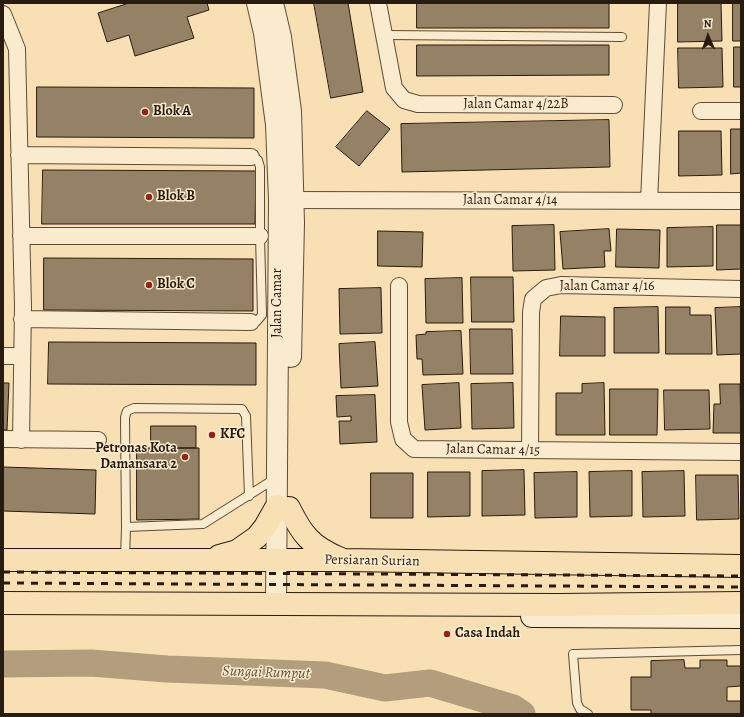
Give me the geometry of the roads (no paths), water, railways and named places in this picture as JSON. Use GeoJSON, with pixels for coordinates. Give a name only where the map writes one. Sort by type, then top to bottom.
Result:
{"type":"FeatureCollection","features":[{"type":"Feature","properties":{"kind":"main road"},"geometry":{"type":"LineString","coordinates":[[207,560],[237,551],[256,537],[283,507],[307,538],[327,553],[345,560]]}},
{"type":"Feature","properties":{"kind":"main road"},"geometry":{"type":"LineString","coordinates":[[667,566],[741,553]]}},
{"type":"Feature","properties":{"kind":"main road","name":"Persiaran Surian"},"geometry":{"type":"LineString","coordinates":[[3,560],[345,560],[741,566]]}},
{"type":"Feature","properties":{"kind":"main road"},"geometry":{"type":"LineString","coordinates":[[3,603],[558,605],[741,603]]}},
{"type":"Feature","properties":{"kind":"main road"},"geometry":{"type":"LineString","coordinates":[[169,603],[291,614],[741,617]]}},
{"type":"Feature","properties":{"kind":"street","name":"Jalan Camar"},"geometry":{"type":"LineString","coordinates":[[257,3],[264,33],[286,200],[282,604]]}},
{"type":"Feature","properties":{"kind":"street","name":"Jalan Camar"},"geometry":{"type":"LineString","coordinates":[[273,3],[281,37],[291,111],[286,200],[277,478],[283,507]]}},
{"type":"Feature","properties":{"kind":"street"},"geometry":{"type":"LineString","coordinates":[[378,3],[385,36]]}},
{"type":"Feature","properties":{"kind":"street"},"geometry":{"type":"LineString","coordinates":[[650,201],[658,3]]}},
{"type":"Feature","properties":{"kind":"street"},"geometry":{"type":"LineString","coordinates":[[3,14],[17,49],[22,319],[21,440]]}},
{"type":"Feature","properties":{"kind":"street","name":"Jalan Camar 4/22B"},"geometry":{"type":"LineString","coordinates":[[385,36],[394,88],[404,100],[418,104],[614,105]]}},
{"type":"Feature","properties":{"kind":"street"},"geometry":{"type":"LineString","coordinates":[[701,111],[741,111]]}},
{"type":"Feature","properties":{"kind":"street"},"geometry":{"type":"LineString","coordinates":[[19,155],[251,157]]}},
{"type":"Feature","properties":{"kind":"street","name":"Jalan Camar 4/14"},"geometry":{"type":"LineString","coordinates":[[286,200],[741,202]]}},
{"type":"Feature","properties":{"kind":"street"},"geometry":{"type":"LineString","coordinates":[[21,236],[260,236]]}},
{"type":"Feature","properties":{"kind":"street","name":"Jalan Camar 4/16"},"geometry":{"type":"LineString","coordinates":[[530,450],[531,312],[533,299],[546,288],[561,285],[741,289]]}},
{"type":"Feature","properties":{"kind":"street","name":"Jalan Camar 4/15"},"geometry":{"type":"LineString","coordinates":[[399,286],[399,422],[403,439],[414,449],[741,452]]}},
{"type":"Feature","properties":{"kind":"street"},"geometry":{"type":"LineString","coordinates":[[22,319],[250,322]]}},
{"type":"Feature","properties":{"kind":"street"},"geometry":{"type":"LineString","coordinates":[[3,356],[22,356]]}},
{"type":"Feature","properties":{"kind":"street"},"geometry":{"type":"LineString","coordinates":[[3,439],[98,440]]}},
{"type":"Feature","properties":{"kind":"lane"},"geometry":{"type":"LineString","coordinates":[[385,36],[622,37]]}},
{"type":"Feature","properties":{"kind":"lane"},"geometry":{"type":"LineString","coordinates":[[250,322],[257,321],[262,315],[260,167],[258,160],[251,157]]}},
{"type":"Feature","properties":{"kind":"lane"},"geometry":{"type":"LineString","coordinates":[[125,560],[125,417],[128,411],[134,408],[242,409],[246,416],[249,496]]}},
{"type":"Feature","properties":{"kind":"lane"},"geometry":{"type":"LineString","coordinates":[[126,527],[203,524],[277,478]]}},
{"type":"Feature","properties":{"kind":"lane"},"geometry":{"type":"LineString","coordinates":[[588,714],[580,709],[576,703],[573,654],[741,650]]}},
{"type":"Feature","properties":{"kind":"waterway","name":"Sungai Rumput"},"geometry":{"type":"LineString","coordinates":[[3,664],[91,663],[167,669],[325,675],[385,688],[430,683],[513,708],[522,714]]}},
{"type":"Feature","properties":{"kind":"railway"},"geometry":{"type":"LineString","coordinates":[[3,572],[741,576]]}},
{"type":"Feature","properties":{"kind":"railway"},"geometry":{"type":"LineString","coordinates":[[3,583],[741,587]]}},
{"type":"Feature","properties":{"kind":"place","name":"Blok A"},"geometry":{"type":"Point","coordinates":[145,112]}},
{"type":"Feature","properties":{"kind":"place","name":"Blok B"},"geometry":{"type":"Point","coordinates":[149,197]}},
{"type":"Feature","properties":{"kind":"place","name":"Blok C"},"geometry":{"type":"Point","coordinates":[149,285]}},
{"type":"Feature","properties":{"kind":"place","name":"KFC"},"geometry":{"type":"Point","coordinates":[212,435]}},
{"type":"Feature","properties":{"kind":"place","name":"Petronas Kota Damansara 2"},"geometry":{"type":"Point","coordinates":[185,457]}},
{"type":"Feature","properties":{"kind":"place","name":"Casa Indah"},"geometry":{"type":"Point","coordinates":[447,634]}}]}
